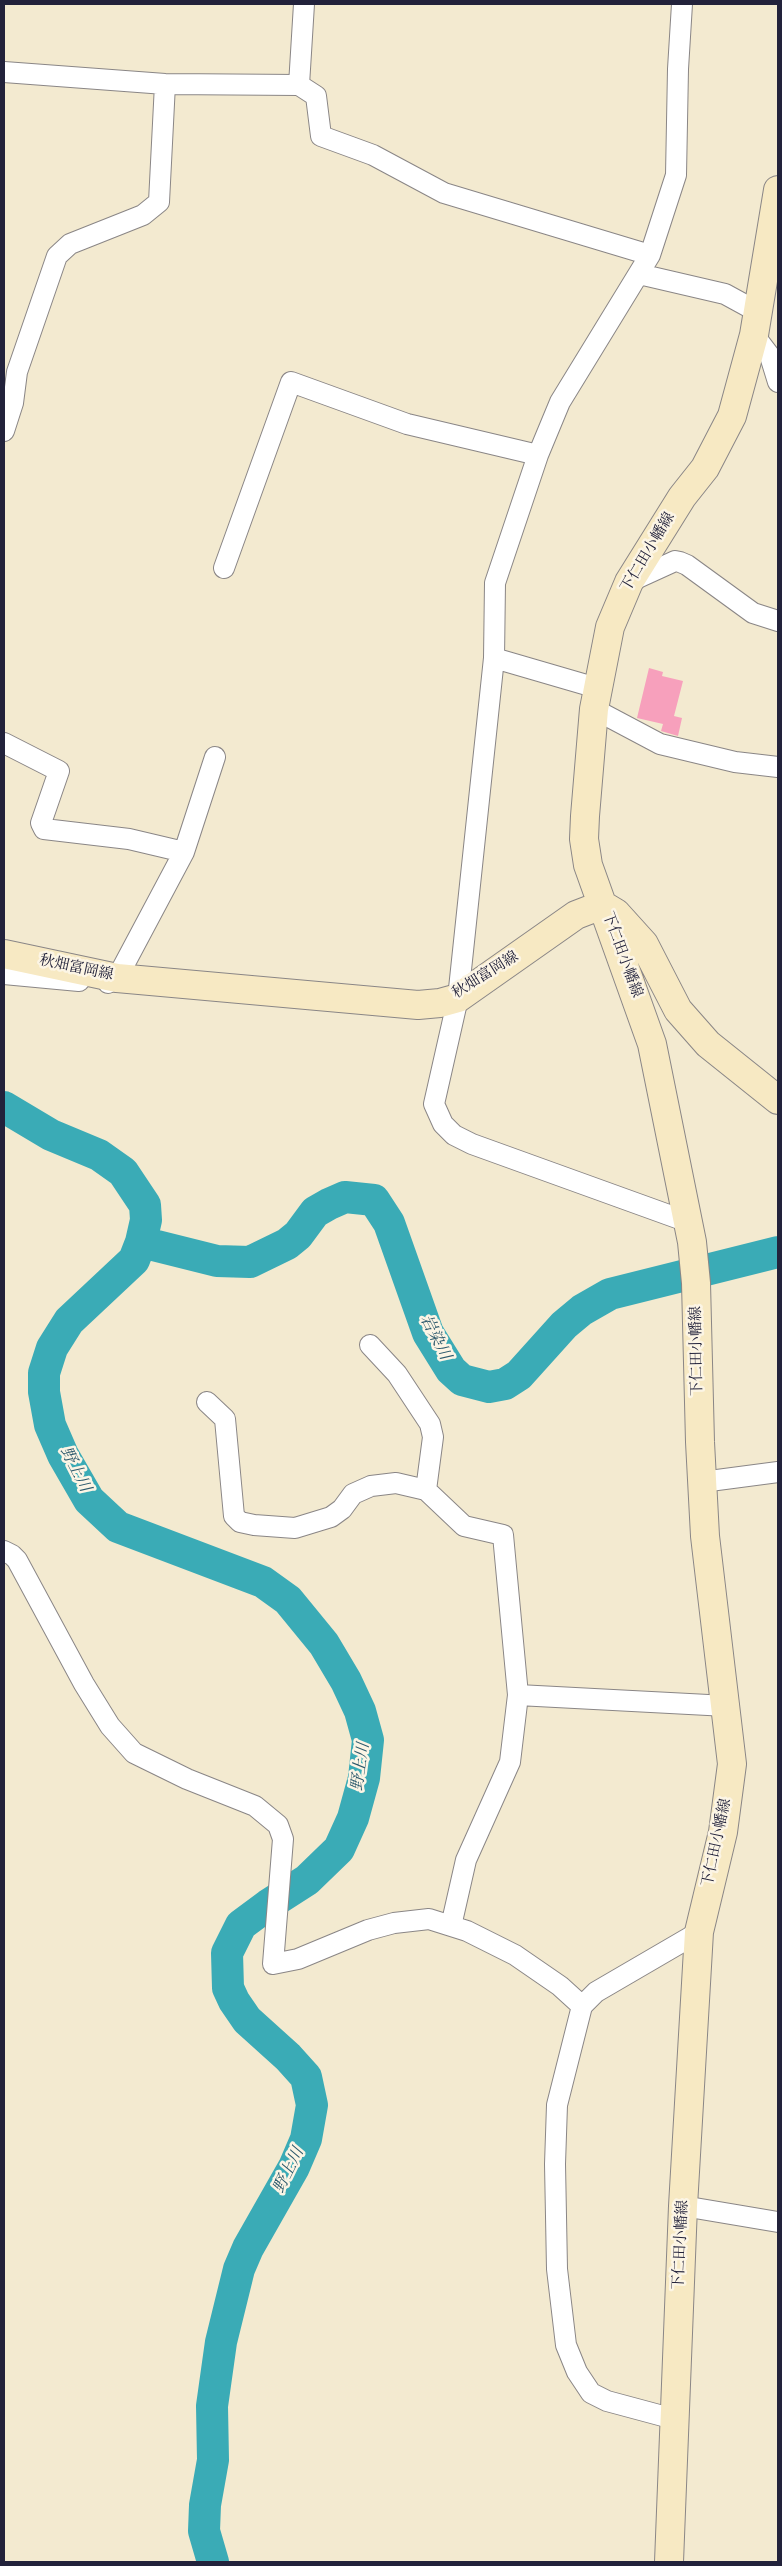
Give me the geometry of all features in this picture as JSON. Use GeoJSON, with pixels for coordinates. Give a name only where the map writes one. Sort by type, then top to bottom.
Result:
{"type":"FeatureCollection","features":[{"type":"Feature","properties":{"kind":"main road","name":"下仁田小幡線"},"geometry":{"type":"LineString","coordinates":[[669,2562],[683,2206],[699,1932],[729,1800],[732,1764],[727,1706],[705,1536],[696,1283],[690,1229],[652,1044],[588,865],[584,839],[596,698],[610,627],[630,582],[722,438],[732,416],[756,323],[778,190]]}},
{"type":"Feature","properties":{"kind":"main road","name":"秋畑富岡線"},"geometry":{"type":"LineString","coordinates":[[4,954],[117,978],[418,1004],[440,1003],[458,998],[576,915],[602,905]]}},
{"type":"Feature","properties":{"kind":"main road"},"geometry":{"type":"LineString","coordinates":[[602,905],[616,913],[644,944],[678,1010],[703,1039],[728,1062],[778,1100]]}},
{"type":"Feature","properties":{"kind":"street"},"geometry":{"type":"LineString","coordinates":[[299,85],[304,4]]}},
{"type":"Feature","properties":{"kind":"street"},"geometry":{"type":"LineString","coordinates":[[682,4],[678,69],[676,175],[650,256],[560,402],[538,455],[495,583],[494,658],[458,998],[434,1104],[443,1124],[454,1135],[472,1144],[677,1218],[690,1229]]}},
{"type":"Feature","properties":{"kind":"street"},"geometry":{"type":"LineString","coordinates":[[4,72],[165,84],[299,85],[316,96],[322,136],[374,154],[444,193],[650,256]]}},
{"type":"Feature","properties":{"kind":"street"},"geometry":{"type":"LineString","coordinates":[[4,431],[13,403],[17,372],[57,256],[70,244],[143,215],[159,202],[165,84]]}},
{"type":"Feature","properties":{"kind":"street"},"geometry":{"type":"LineString","coordinates":[[639,274],[725,294],[756,323],[770,356],[778,382]]}},
{"type":"Feature","properties":{"kind":"street"},"geometry":{"type":"LineString","coordinates":[[224,568],[291,382],[407,424],[538,455]]}},
{"type":"Feature","properties":{"kind":"street"},"geometry":{"type":"LineString","coordinates":[[630,582],[675,561],[680,562],[687,564],[753,613],[778,621]]}},
{"type":"Feature","properties":{"kind":"street"},"geometry":{"type":"LineString","coordinates":[[494,658],[596,698],[660,744],[735,762],[778,767]]}},
{"type":"Feature","properties":{"kind":"street"},"geometry":{"type":"LineString","coordinates":[[4,744],[60,771],[41,823],[44,829],[129,839],[184,852]]}},
{"type":"Feature","properties":{"kind":"street"},"geometry":{"type":"LineString","coordinates":[[4,974],[106,983],[117,978],[184,852],[215,757]]}},
{"type":"Feature","properties":{"kind":"street"},"geometry":{"type":"LineString","coordinates":[[370,1345],[397,1374],[430,1424],[433,1437],[426,1490]]}},
{"type":"Feature","properties":{"kind":"street"},"geometry":{"type":"LineString","coordinates":[[208,1402],[225,1420],[234,1516],[240,1522],[254,1526],[295,1528],[331,1517],[342,1509],[353,1494],[370,1486],[396,1483],[426,1490],[464,1526],[503,1535],[518,1696],[510,1762],[466,1860],[451,1926]]}},
{"type":"Feature","properties":{"kind":"street"},"geometry":{"type":"LineString","coordinates":[[702,1482],[778,1472]]}},
{"type":"Feature","properties":{"kind":"street"},"geometry":{"type":"LineString","coordinates":[[4,1551],[17,1560],[84,1684],[110,1726],[134,1753],[187,1779],[255,1806],[278,1825],[283,1839],[273,1964],[298,1959],[368,1930],[394,1923],[429,1920],[466,1931],[515,1955],[560,1986],[582,2006]]}},
{"type":"Feature","properties":{"kind":"street"},"geometry":{"type":"LineString","coordinates":[[518,1696],[727,1706]]}},
{"type":"Feature","properties":{"kind":"street"},"geometry":{"type":"LineString","coordinates":[[674,2419],[607,2401],[591,2393],[577,2372],[566,2345],[557,2269],[555,2164],[557,2105],[582,2006],[596,1992],[699,1932]]}},
{"type":"Feature","properties":{"kind":"street"},"geometry":{"type":"LineString","coordinates":[[683,2206],[778,2222]]}},
{"type":"Feature","properties":{"kind":"building"},"geometry":{"type":"Polygon","coordinates":[[[649,668],[663,672],[662,676],[683,681],[674,716],[682,718],[678,736],[661,731],[663,724],[637,718],[649,668]]]}},
{"type":"Feature","properties":{"kind":"waterway","name":"野上川"},"geometry":{"type":"LineString","coordinates":[[4,1107],[51,1135],[99,1155],[123,1172],[145,1205],[146,1220],[141,1242],[134,1260],[69,1321],[52,1348],[44,1373],[44,1392],[50,1425],[63,1455],[89,1500],[118,1527],[263,1582],[288,1600],[324,1644],[346,1681],[360,1711],[368,1740],[364,1778],[353,1818],[339,1849],[307,1880],[241,1925],[227,1953],[228,1988],[234,2001],[247,2020],[288,2057],[306,2077],[312,2105],[306,2139],[294,2167],[248,2248],[239,2269],[221,2342],[212,2406],[213,2460],[205,2505],[204,2531],[213,2562]]}},
{"type":"Feature","properties":{"kind":"waterway","name":"岩染川"},"geometry":{"type":"LineString","coordinates":[[141,1242],[217,1261],[250,1262],[287,1244],[298,1235],[315,1212],[329,1204],[345,1197],[374,1200],[389,1223],[428,1333],[451,1370],[462,1380],[489,1387],[505,1384],[519,1375],[564,1325],[582,1310],[610,1294],[778,1252]]}}]}
